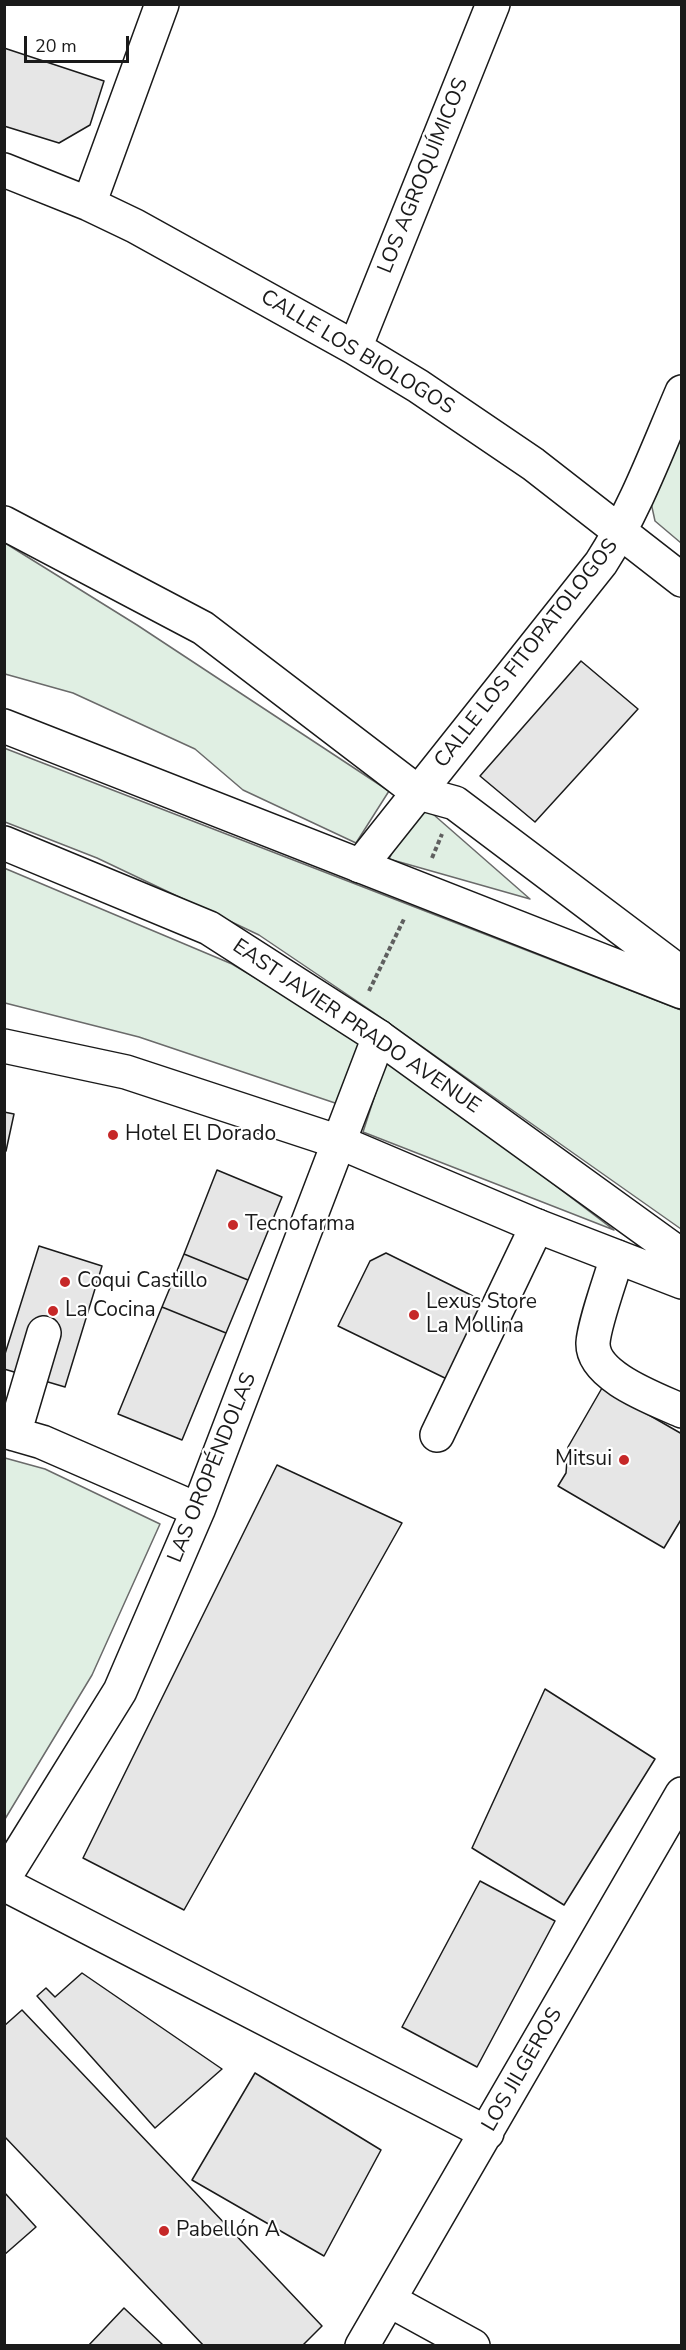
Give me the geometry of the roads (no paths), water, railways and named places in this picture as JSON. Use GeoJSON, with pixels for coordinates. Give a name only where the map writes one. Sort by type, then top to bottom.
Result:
{"type":"FeatureCollection","features":[{"type":"Feature","properties":{"kind":"street"},"geometry":{"type":"LineString","coordinates":[[89,204],[162,4]]}},
{"type":"Feature","properties":{"kind":"street","name":"LOS AGROQUÍMICOS"},"geometry":{"type":"LineString","coordinates":[[355,348],[493,4]]}},
{"type":"Feature","properties":{"kind":"street","name":"CALLE LOS BIOLOGOS"},"geometry":{"type":"LineString","coordinates":[[4,171],[89,204],[355,348],[480,427],[621,532],[681,580]]}},
{"type":"Feature","properties":{"kind":"street","name":"CALLE LOS FITOPATOLOGOS"},"geometry":{"type":"LineString","coordinates":[[360,866],[601,563],[621,532],[681,392]]}},
{"type":"Feature","properties":{"kind":"street"},"geometry":{"type":"LineString","coordinates":[[4,523],[203,627],[419,793],[455,803],[681,974]]}},
{"type":"Feature","properties":{"kind":"street"},"geometry":{"type":"LineString","coordinates":[[4,726],[681,992]]}},
{"type":"Feature","properties":{"kind":"street","name":"EAST JAVIER PRADO AVENUE"},"geometry":{"type":"LineString","coordinates":[[4,843],[209,928],[379,1037],[681,1256]]}},
{"type":"Feature","properties":{"kind":"street","name":"LAS OROPÉNDOLAS"},"geometry":{"type":"LineString","coordinates":[[4,1878],[120,1691],[198,1510],[379,1037]]}},
{"type":"Feature","properties":{"kind":"street"},"geometry":{"type":"LineString","coordinates":[[4,1047],[126,1072],[339,1142],[537,1226],[681,1282]]}},
{"type":"Feature","properties":{"kind":"street"},"geometry":{"type":"LineString","coordinates":[[437,1436],[537,1226]]}},
{"type":"Feature","properties":{"kind":"street"},"geometry":{"type":"LineString","coordinates":[[616,1257],[593,1344],[601,1364],[614,1378],[681,1411]]}},
{"type":"Feature","properties":{"kind":"street"},"geometry":{"type":"LineString","coordinates":[[44,1334],[9,1432],[42,1442],[198,1510]]}},
{"type":"Feature","properties":{"kind":"street","name":"LOS JILGEROS"},"geometry":{"type":"LineString","coordinates":[[362,2346],[681,1794]]}},
{"type":"Feature","properties":{"kind":"street"},"geometry":{"type":"LineString","coordinates":[[4,1884],[487,2133]]}},
{"type":"Feature","properties":{"kind":"street"},"geometry":{"type":"LineString","coordinates":[[388,2300],[473,2346]]}},
{"type":"Feature","properties":{"kind":"place","name":"Hotel El Dorado"},"geometry":{"type":"Point","coordinates":[113,1135]}},
{"type":"Feature","properties":{"kind":"place","name":"Tecnofarma"},"geometry":{"type":"Point","coordinates":[233,1225]}},
{"type":"Feature","properties":{"kind":"place","name":"Coqui Castillo"},"geometry":{"type":"Point","coordinates":[65,1282]}},
{"type":"Feature","properties":{"kind":"place","name":"La Cocina"},"geometry":{"type":"Point","coordinates":[53,1311]}},
{"type":"Feature","properties":{"kind":"place","name":"Lexus Store La Mollina"},"geometry":{"type":"Point","coordinates":[414,1315]}},
{"type":"Feature","properties":{"kind":"place","name":"Mitsui"},"geometry":{"type":"Point","coordinates":[624,1460]}},
{"type":"Feature","properties":{"kind":"place","name":"Pabellón A"},"geometry":{"type":"Point","coordinates":[164,2231]}}]}
